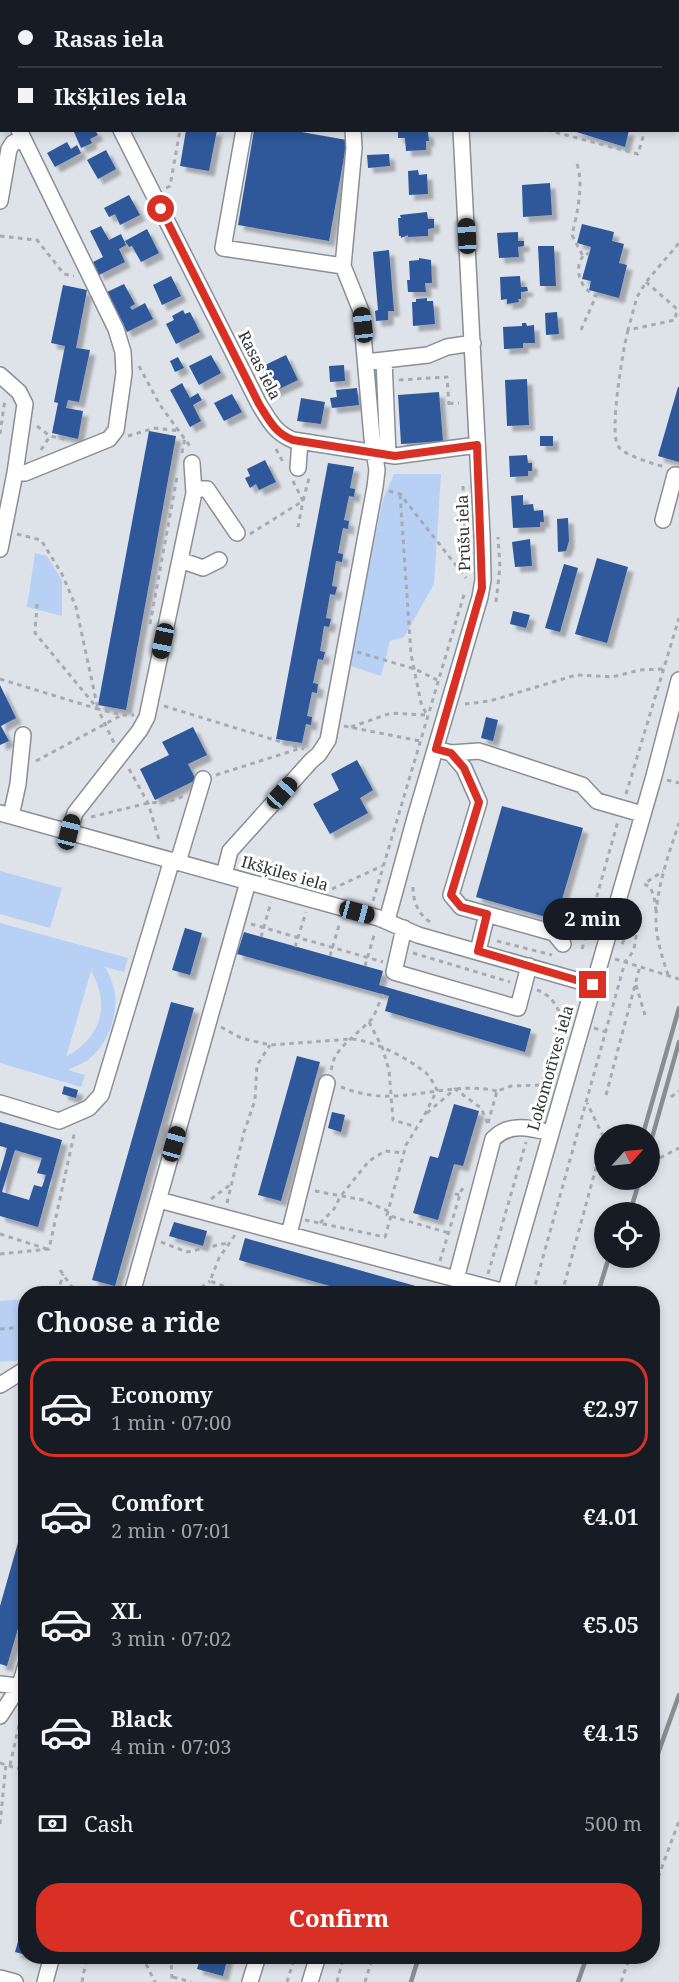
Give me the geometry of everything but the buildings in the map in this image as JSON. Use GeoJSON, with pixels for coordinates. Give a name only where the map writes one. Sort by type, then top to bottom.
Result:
{"type":"FeatureCollection","features":[{"type":"Feature","properties":{"kind":"street","name":"Rasas iela"},"geometry":{"type":"LineString","coordinates":[[122,132],[259,404],[271,424],[282,436],[395,456],[477,445]]}},
{"type":"Feature","properties":{"kind":"street"},"geometry":{"type":"LineString","coordinates":[[244,132],[223,248],[343,266]]}},
{"type":"Feature","properties":{"kind":"street"},"geometry":{"type":"LineString","coordinates":[[353,132],[354,148],[343,266],[361,311],[372,438],[382,454]]}},
{"type":"Feature","properties":{"kind":"street","name":"Prūšu iela"},"geometry":{"type":"LineString","coordinates":[[387,920],[415,818],[443,751],[482,588],[473,343],[461,132]]}},
{"type":"Feature","properties":{"kind":"street"},"geometry":{"type":"LineString","coordinates":[[0,201],[9,149],[21,134],[94,281],[116,329],[123,352],[124,373],[119,418],[116,430],[109,439],[25,473],[15,473]]}},
{"type":"Feature","properties":{"kind":"street"},"geometry":{"type":"LineString","coordinates":[[366,362],[428,355],[447,347],[473,343]]}},
{"type":"Feature","properties":{"kind":"street"},"geometry":{"type":"LineString","coordinates":[[224,875],[231,850],[319,754],[328,741],[377,470],[382,454],[384,360]]}},
{"type":"Feature","properties":{"kind":"street"},"geometry":{"type":"LineString","coordinates":[[0,375],[19,392],[25,404],[15,473],[0,549]]}},
{"type":"Feature","properties":{"kind":"street"},"geometry":{"type":"LineString","coordinates":[[300,441],[304,470]]}},
{"type":"Feature","properties":{"kind":"street"},"geometry":{"type":"LineString","coordinates":[[69,832],[75,813],[120,756],[149,710],[194,493],[184,464]]}},
{"type":"Feature","properties":{"kind":"street"},"geometry":{"type":"LineString","coordinates":[[663,520],[675,473]]}},
{"type":"Feature","properties":{"kind":"street"},"geometry":{"type":"LineString","coordinates":[[194,493],[199,489],[207,489],[242,535]]}},
{"type":"Feature","properties":{"kind":"street"},"geometry":{"type":"LineString","coordinates":[[180,560],[203,568],[219,560]]}},
{"type":"Feature","properties":{"kind":"street","name":"Lokomotīves iela"},"geometry":{"type":"LineString","coordinates":[[507,1286],[679,680]]}},
{"type":"Feature","properties":{"kind":"street"},"geometry":{"type":"LineString","coordinates":[[5,814],[20,769],[23,735]]}},
{"type":"Feature","properties":{"kind":"street"},"geometry":{"type":"LineString","coordinates":[[443,751],[479,751],[582,785],[597,801],[642,814]]}},
{"type":"Feature","properties":{"kind":"street"},"geometry":{"type":"LineString","coordinates":[[443,751],[464,768],[479,802],[451,895],[461,907],[554,933],[562,944]]}},
{"type":"Feature","properties":{"kind":"street"},"geometry":{"type":"LineString","coordinates":[[0,1103],[59,1121],[89,1108],[101,1095],[201,785]]}},
{"type":"Feature","properties":{"kind":"street","name":"Ikšķiles iela"},"geometry":{"type":"LineString","coordinates":[[5,814],[387,920],[402,936],[418,934],[593,985]]}},
{"type":"Feature","properties":{"kind":"street"},"geometry":{"type":"LineString","coordinates":[[134,1286],[248,882]]}},
{"type":"Feature","properties":{"kind":"street"},"geometry":{"type":"LineString","coordinates":[[478,951],[487,914]]}},
{"type":"Feature","properties":{"kind":"street"},"geometry":{"type":"LineString","coordinates":[[402,936],[394,972],[518,1008],[529,966]]}},
{"type":"Feature","properties":{"kind":"street"},"geometry":{"type":"LineString","coordinates":[[289,1234],[327,1083]]}},
{"type":"Feature","properties":{"kind":"street"},"geometry":{"type":"LineString","coordinates":[[456,1279],[493,1139],[500,1131],[512,1128],[530,1127],[551,1133]]}},
{"type":"Feature","properties":{"kind":"street"},"geometry":{"type":"LineString","coordinates":[[159,1200],[481,1286]]}},
{"type":"Feature","properties":{"kind":"street"},"geometry":{"type":"LineString","coordinates":[[0,1385],[18,1374]]}},
{"type":"Feature","properties":{"kind":"street"},"geometry":{"type":"LineString","coordinates":[[0,1684],[18,1690]]}},
{"type":"Feature","properties":{"kind":"street"},"geometry":{"type":"LineString","coordinates":[[0,1716],[18,1691]]}},
{"type":"Feature","properties":{"kind":"street"},"geometry":{"type":"LineString","coordinates":[[45,1982],[50,1964]]}},
{"type":"Feature","properties":{"kind":"street"},"geometry":{"type":"LineString","coordinates":[[250,1982],[256,1964]]}},
{"type":"Feature","properties":{"kind":"street"},"geometry":{"type":"LineString","coordinates":[[310,1982],[316,1964]]}},
{"type":"Feature","properties":{"kind":"street"},"geometry":{"type":"LineString","coordinates":[[0,1978],[15,1982]]}},
{"type":"Feature","properties":{"kind":"path"},"geometry":{"type":"LineString","coordinates":[[162,190],[170,186],[180,132]]}},
{"type":"Feature","properties":{"kind":"path"},"geometry":{"type":"LineString","coordinates":[[555,132],[638,154],[644,132]]}},
{"type":"Feature","properties":{"kind":"path"},"geometry":{"type":"LineString","coordinates":[[577,164],[579,171],[577,206],[572,235],[583,256]]}},
{"type":"Feature","properties":{"kind":"path"},"geometry":{"type":"LineString","coordinates":[[0,236],[37,240],[64,274],[94,281]]}},
{"type":"Feature","properties":{"kind":"path"},"geometry":{"type":"LineString","coordinates":[[675,473],[629,454],[619,448],[616,441],[624,349],[637,297],[646,282],[679,243]]}},
{"type":"Feature","properties":{"kind":"path"},"geometry":{"type":"LineString","coordinates":[[581,330],[597,295],[590,294],[582,282],[578,266],[583,256],[589,253]]}},
{"type":"Feature","properties":{"kind":"path"},"geometry":{"type":"LineString","coordinates":[[628,330],[675,320],[677,309],[646,282]]}},
{"type":"Feature","properties":{"kind":"path"},"geometry":{"type":"LineString","coordinates":[[138,365],[160,405],[199,458],[184,464]]}},
{"type":"Feature","properties":{"kind":"path"},"geometry":{"type":"LineString","coordinates":[[385,381],[447,377],[449,405]]}},
{"type":"Feature","properties":{"kind":"path"},"geometry":{"type":"LineString","coordinates":[[0,392],[23,415],[50,436],[81,442],[88,446]]}},
{"type":"Feature","properties":{"kind":"path"},"geometry":{"type":"LineString","coordinates":[[440,404],[459,404],[459,392]]}},
{"type":"Feature","properties":{"kind":"path"},"geometry":{"type":"LineString","coordinates":[[0,434],[5,397]]}},
{"type":"Feature","properties":{"kind":"path"},"geometry":{"type":"LineString","coordinates":[[109,439],[155,428],[181,431]]}},
{"type":"Feature","properties":{"kind":"path"},"geometry":{"type":"LineString","coordinates":[[148,633],[184,464],[185,437]]}},
{"type":"Feature","properties":{"kind":"path"},"geometry":{"type":"LineString","coordinates":[[298,527],[303,501],[304,470]]}},
{"type":"Feature","properties":{"kind":"path"},"geometry":{"type":"LineString","coordinates":[[372,903],[465,588],[463,480]]}},
{"type":"Feature","properties":{"kind":"path"},"geometry":{"type":"LineString","coordinates":[[375,487],[400,494],[466,578]]}},
{"type":"Feature","properties":{"kind":"path"},"geometry":{"type":"LineString","coordinates":[[296,488],[303,501]]}},
{"type":"Feature","properties":{"kind":"path"},"geometry":{"type":"LineString","coordinates":[[400,494],[411,654],[421,704],[427,715]]}},
{"type":"Feature","properties":{"kind":"path"},"geometry":{"type":"LineString","coordinates":[[242,535],[303,501]]}},
{"type":"Feature","properties":{"kind":"path"},"geometry":{"type":"LineString","coordinates":[[3,530],[41,540],[62,574],[76,607],[98,709]]}},
{"type":"Feature","properties":{"kind":"path"},"geometry":{"type":"LineString","coordinates":[[38,604],[35,633],[98,709],[120,756],[148,803],[160,843]]}},
{"type":"Feature","properties":{"kind":"path"},"geometry":{"type":"LineString","coordinates":[[582,949],[621,809],[679,618]]}},
{"type":"Feature","properties":{"kind":"path"},"geometry":{"type":"LineString","coordinates":[[345,648],[415,669],[437,680]]}},
{"type":"Feature","properties":{"kind":"path"},"geometry":{"type":"LineString","coordinates":[[465,704],[490,701],[576,675],[612,677],[640,670],[664,669]]}},
{"type":"Feature","properties":{"kind":"path"},"geometry":{"type":"LineString","coordinates":[[0,679],[122,715]]}},
{"type":"Feature","properties":{"kind":"path"},"geometry":{"type":"LineString","coordinates":[[20,769],[122,715],[149,710],[319,754]]}},
{"type":"Feature","properties":{"kind":"path"},"geometry":{"type":"LineString","coordinates":[[351,727],[391,713],[427,715]]}},
{"type":"Feature","properties":{"kind":"path"},"geometry":{"type":"LineString","coordinates":[[331,723],[420,741]]}},
{"type":"Feature","properties":{"kind":"path"},"geometry":{"type":"LineString","coordinates":[[84,818],[148,803],[168,802],[201,785],[300,748]]}},
{"type":"Feature","properties":{"kind":"path"},"geometry":{"type":"LineString","coordinates":[[656,915],[663,871],[679,823]]}},
{"type":"Feature","properties":{"kind":"path"},"geometry":{"type":"LineString","coordinates":[[326,892],[382,866]]}},
{"type":"Feature","properties":{"kind":"path"},"geometry":{"type":"LineString","coordinates":[[663,871],[644,884],[650,887],[654,896],[658,941],[668,975]]}},
{"type":"Feature","properties":{"kind":"path"},"geometry":{"type":"LineString","coordinates":[[261,937],[272,902]]}},
{"type":"Feature","properties":{"kind":"path"},"geometry":{"type":"LineString","coordinates":[[295,946],[306,912]]}},
{"type":"Feature","properties":{"kind":"path"},"geometry":{"type":"LineString","coordinates":[[237,920],[395,965]]}},
{"type":"Feature","properties":{"kind":"path"},"geometry":{"type":"LineString","coordinates":[[330,956],[340,922]]}},
{"type":"Feature","properties":{"kind":"path"},"geometry":{"type":"LineString","coordinates":[[534,1286],[626,962],[632,955],[637,934],[634,922]]}},
{"type":"Feature","properties":{"kind":"path"},"geometry":{"type":"LineString","coordinates":[[365,966],[375,932]]}},
{"type":"Feature","properties":{"kind":"path"},"geometry":{"type":"LineString","coordinates":[[402,936],[410,952],[541,991],[560,1010],[561,1019],[485,1286]]}},
{"type":"Feature","properties":{"kind":"path"},"geometry":{"type":"LineString","coordinates":[[602,955],[679,979]]}},
{"type":"Feature","properties":{"kind":"path"},"geometry":{"type":"LineString","coordinates":[[606,1095],[640,966]]}},
{"type":"Feature","properties":{"kind":"path"},"geometry":{"type":"LineString","coordinates":[[635,984],[645,1015]]}},
{"type":"Feature","properties":{"kind":"path"},"geometry":{"type":"LineString","coordinates":[[383,994],[373,1018],[336,1056],[327,1083],[352,1091],[391,1096],[455,1089],[485,1088],[497,1091]]}},
{"type":"Feature","properties":{"kind":"path"},"geometry":{"type":"LineString","coordinates":[[209,1020],[241,1038],[270,1045],[363,1040],[382,1047],[409,1062],[428,1075],[437,1090]]}},
{"type":"Feature","properties":{"kind":"path"},"geometry":{"type":"LineString","coordinates":[[369,1022],[382,1047],[388,1070],[393,1120],[417,1128]]}},
{"type":"Feature","properties":{"kind":"path"},"geometry":{"type":"LineString","coordinates":[[223,1217],[244,1132],[255,1100],[257,1065],[270,1045]]}},
{"type":"Feature","properties":{"kind":"path"},"geometry":{"type":"LineString","coordinates":[[424,1116],[455,1089]]}},
{"type":"Feature","properties":{"kind":"path"},"geometry":{"type":"LineString","coordinates":[[455,1089],[480,1108],[488,1124]]}},
{"type":"Feature","properties":{"kind":"path"},"geometry":{"type":"LineString","coordinates":[[437,1090],[406,1145],[387,1215],[449,1233]]}},
{"type":"Feature","properties":{"kind":"path"},"geometry":{"type":"LineString","coordinates":[[671,1097],[679,1091]]}},
{"type":"Feature","properties":{"kind":"path"},"geometry":{"type":"LineString","coordinates":[[564,1286],[604,1138],[586,1102]]}},
{"type":"Feature","properties":{"kind":"path"},"geometry":{"type":"LineString","coordinates":[[49,1249],[79,1112]]}},
{"type":"Feature","properties":{"kind":"path"},"geometry":{"type":"LineString","coordinates":[[660,1158],[679,1148]]}},
{"type":"Feature","properties":{"kind":"path"},"geometry":{"type":"LineString","coordinates":[[391,1216],[385,1237],[318,1223],[334,1209],[340,1197],[369,1161],[385,1151],[404,1153]]}},
{"type":"Feature","properties":{"kind":"path"},"geometry":{"type":"LineString","coordinates":[[197,1210],[231,1184]]}},
{"type":"Feature","properties":{"kind":"path"},"geometry":{"type":"LineString","coordinates":[[446,1192],[460,1195]]}},
{"type":"Feature","properties":{"kind":"path"},"geometry":{"type":"LineString","coordinates":[[325,1193],[363,1200],[388,1211]]}},
{"type":"Feature","properties":{"kind":"path"},"geometry":{"type":"LineString","coordinates":[[0,1234],[49,1249]]}},
{"type":"Feature","properties":{"kind":"path"},"geometry":{"type":"LineString","coordinates":[[203,1286],[210,1281],[219,1258],[228,1242],[236,1234]]}},
{"type":"Feature","properties":{"kind":"path"},"geometry":{"type":"LineString","coordinates":[[148,1238],[187,1252],[228,1242]]}},
{"type":"Feature","properties":{"kind":"path"},"geometry":{"type":"LineString","coordinates":[[0,1254],[49,1249]]}},
{"type":"Feature","properties":{"kind":"path"},"geometry":{"type":"LineString","coordinates":[[60,1270],[71,1286]]}},
{"type":"Feature","properties":{"kind":"path"},"geometry":{"type":"LineString","coordinates":[[60,1286],[63,1274]]}},
{"type":"Feature","properties":{"kind":"path"},"geometry":{"type":"LineString","coordinates":[[210,1281],[224,1286]]}},
{"type":"Feature","properties":{"kind":"path"},"geometry":{"type":"LineString","coordinates":[[0,1329],[18,1328]]}},
{"type":"Feature","properties":{"kind":"path"},"geometry":{"type":"LineString","coordinates":[[0,1824],[8,1765],[18,1728]]}},
{"type":"Feature","properties":{"kind":"path"},"geometry":{"type":"LineString","coordinates":[[0,1761],[18,1768]]}},
{"type":"Feature","properties":{"kind":"path"},"geometry":{"type":"LineString","coordinates":[[660,1872],[679,1821]]}},
{"type":"Feature","properties":{"kind":"path"},"geometry":{"type":"LineString","coordinates":[[82,1982],[85,1964]]}},
{"type":"Feature","properties":{"kind":"path"},"geometry":{"type":"LineString","coordinates":[[146,1964],[155,1982]]}},
{"type":"Feature","properties":{"kind":"path"},"geometry":{"type":"LineString","coordinates":[[171,1964],[172,1980],[191,1982]]}},
{"type":"Feature","properties":{"kind":"path"},"geometry":{"type":"LineString","coordinates":[[287,1982],[293,1964]]}},
{"type":"Feature","properties":{"kind":"path"},"geometry":{"type":"LineString","coordinates":[[337,1982],[342,1964]]}},
{"type":"Feature","properties":{"kind":"path"},"geometry":{"type":"LineString","coordinates":[[365,1982],[371,1964]]}},
{"type":"Feature","properties":{"kind":"path"},"geometry":{"type":"LineString","coordinates":[[621,1982],[627,1964]]}},
{"type":"Feature","properties":{"kind":"shaded area"},"geometry":{"type":"Polygon","coordinates":[[[394,474],[441,474],[434,584],[404,637],[390,641],[381,676],[348,665],[383,499],[394,474]]]}},
{"type":"Feature","properties":{"kind":"shaded area"},"geometry":{"type":"Polygon","coordinates":[[[35,553],[47,556],[62,580],[62,616],[27,607],[35,553]]]}},
{"type":"Feature","properties":{"kind":"shaded area"},"geometry":{"type":"Polygon","coordinates":[[[0,871],[62,888],[50,928],[0,914],[0,871]]]}},
{"type":"Feature","properties":{"kind":"shaded area"},"geometry":{"type":"Polygon","coordinates":[[[0,923],[128,958],[124,972],[105,967],[114,990],[113,1021],[106,1038],[95,1053],[87,1061],[68,1070],[85,1075],[81,1087],[0,1063],[0,923]],[[91,971],[66,1057],[78,1049],[95,1030],[101,1008],[97,984],[91,971]]]}},
{"type":"Feature","properties":{"kind":"shaded area"},"geometry":{"type":"Polygon","coordinates":[[[18,1300],[18,1361],[0,1362],[0,1301],[18,1300]]]}},
{"type":"Feature","properties":{"kind":"railway"},"geometry":{"type":"LineString","coordinates":[[646,1124],[679,1008]]}},
{"type":"Feature","properties":{"kind":"railway"},"geometry":{"type":"LineString","coordinates":[[656,1124],[679,1042]]}},
{"type":"Feature","properties":{"kind":"railway"},"geometry":{"type":"LineString","coordinates":[[633,1202],[637,1190]]}},
{"type":"Feature","properties":{"kind":"railway"},"geometry":{"type":"LineString","coordinates":[[600,1286],[606,1268]]}},
{"type":"Feature","properties":{"kind":"railway"},"geometry":{"type":"LineString","coordinates":[[660,1748],[679,1695]]}},
{"type":"Feature","properties":{"kind":"railway"},"geometry":{"type":"LineString","coordinates":[[411,1982],[417,1964]]}},
{"type":"Feature","properties":{"kind":"railway"},"geometry":{"type":"LineString","coordinates":[[578,1982],[584,1964]]}},
{"type":"Feature","properties":{"kind":"route"},"geometry":{"type":"LineString","coordinates":[[161,209],[259,404],[271,424],[282,436],[293,440],[395,456],[477,445],[482,535],[482,588],[436,749],[451,753],[464,768],[479,802],[451,895],[461,907],[487,914],[478,951],[593,985]]}}]}
